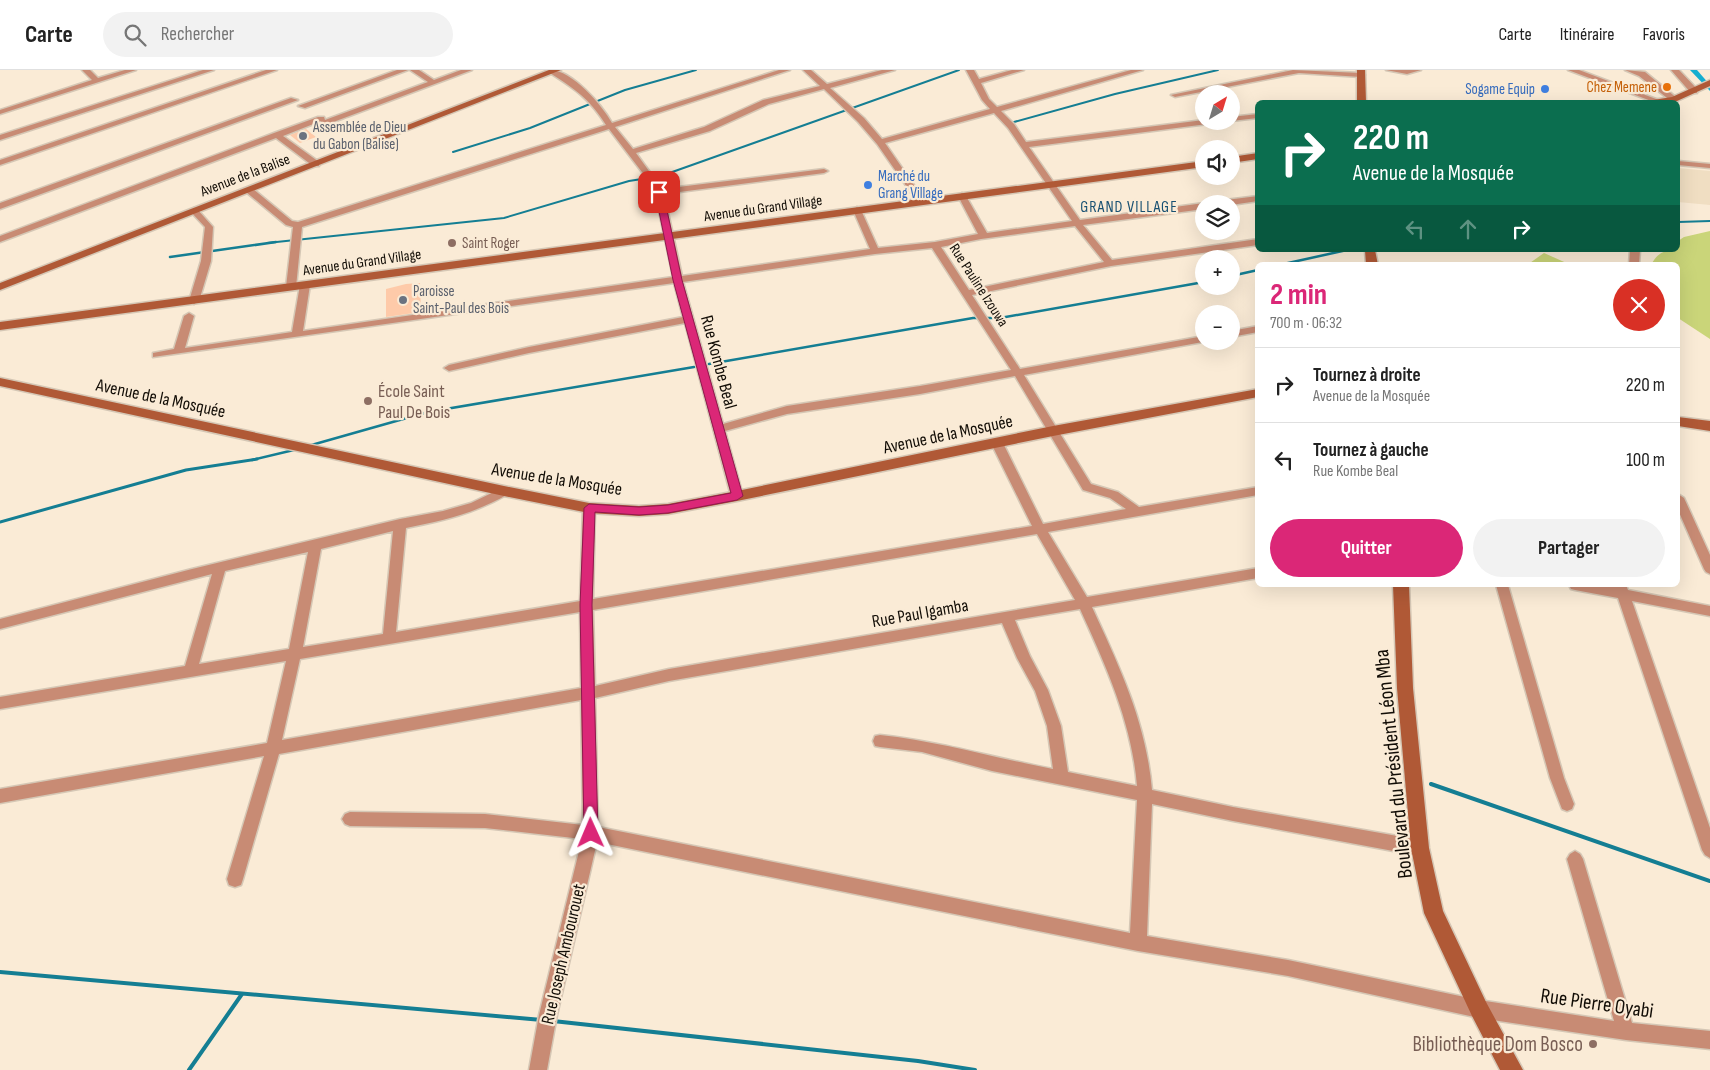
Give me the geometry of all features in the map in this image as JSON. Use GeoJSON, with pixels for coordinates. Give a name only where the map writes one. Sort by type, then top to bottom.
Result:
{"type":"FeatureCollection","features":[{"type":"Feature","properties":{"kind":"street"},"geometry":{"type":"LineString","coordinates":[[86,70],[97,81]]}},
{"type":"Feature","properties":{"kind":"street"},"geometry":{"type":"LineString","coordinates":[[0,112],[132,70]]}},
{"type":"Feature","properties":{"kind":"street"},"geometry":{"type":"LineString","coordinates":[[0,138],[210,70]]}},
{"type":"Feature","properties":{"kind":"street"},"geometry":{"type":"LineString","coordinates":[[0,163],[273,70]]}},
{"type":"Feature","properties":{"kind":"street"},"geometry":{"type":"LineString","coordinates":[[302,106],[404,70]]}},
{"type":"Feature","properties":{"kind":"street"},"geometry":{"type":"LineString","coordinates":[[414,70],[434,83]]}},
{"type":"Feature","properties":{"kind":"street"},"geometry":{"type":"LineString","coordinates":[[0,239],[277,135],[323,121],[468,70]]}},
{"type":"Feature","properties":{"kind":"street","name":"Rue Kombe Beal"},"geometry":{"type":"LineString","coordinates":[[554,70],[585,92],[595,102],[610,125],[651,177],[659,192],[678,280],[737,496]]}},
{"type":"Feature","properties":{"kind":"street","name":"Avenue de la Balise"},"geometry":{"type":"LineString","coordinates":[[0,287],[554,70]]}},
{"type":"Feature","properties":{"kind":"street"},"geometry":{"type":"LineString","coordinates":[[249,190],[289,223],[298,225],[786,70]]}},
{"type":"Feature","properties":{"kind":"street"},"geometry":{"type":"LineString","coordinates":[[807,70],[848,108],[880,142],[921,201]]}},
{"type":"Feature","properties":{"kind":"street"},"geometry":{"type":"LineString","coordinates":[[631,152],[707,129],[766,102],[891,70]]}},
{"type":"Feature","properties":{"kind":"street"},"geometry":{"type":"LineString","coordinates":[[970,70],[986,100],[1011,126],[1078,224],[1106,260],[1111,263]]}},
{"type":"Feature","properties":{"kind":"street"},"geometry":{"type":"LineString","coordinates":[[977,82],[1020,70]]}},
{"type":"Feature","properties":{"kind":"street"},"geometry":{"type":"LineString","coordinates":[[880,142],[993,109],[1139,70]]}},
{"type":"Feature","properties":{"kind":"street"},"geometry":{"type":"LineString","coordinates":[[1390,70],[1407,72],[1417,70]]}},
{"type":"Feature","properties":{"kind":"street"},"geometry":{"type":"LineString","coordinates":[[1572,70],[1654,100]]}},
{"type":"Feature","properties":{"kind":"street"},"geometry":{"type":"LineString","coordinates":[[1629,70],[1642,74],[1674,99]]}},
{"type":"Feature","properties":{"kind":"street"},"geometry":{"type":"LineString","coordinates":[[1675,70],[1704,86]]}},
{"type":"Feature","properties":{"kind":"street"},"geometry":{"type":"LineString","coordinates":[[1174,94],[1299,72],[1361,72],[1362,100]]}},
{"type":"Feature","properties":{"kind":"street"},"geometry":{"type":"LineString","coordinates":[[1669,100],[1704,86]]}},
{"type":"Feature","properties":{"kind":"street"},"geometry":{"type":"LineString","coordinates":[[0,206],[294,100]]}},
{"type":"Feature","properties":{"kind":"street"},"geometry":{"type":"LineString","coordinates":[[1240,118],[1255,116]]}},
{"type":"Feature","properties":{"kind":"street"},"geometry":{"type":"LineString","coordinates":[[1024,145],[1195,124]]}},
{"type":"Feature","properties":{"kind":"street"},"geometry":{"type":"LineString","coordinates":[[277,135],[316,164]]}},
{"type":"Feature","properties":{"kind":"street"},"geometry":{"type":"LineString","coordinates":[[1240,159],[1255,156]]}},
{"type":"Feature","properties":{"kind":"street"},"geometry":{"type":"LineString","coordinates":[[1680,163],[1710,166]]}},
{"type":"Feature","properties":{"kind":"street","name":"Avenue du Grand Village"},"geometry":{"type":"LineString","coordinates":[[0,326],[1195,165]]}},
{"type":"Feature","properties":{"kind":"street"},"geometry":{"type":"LineString","coordinates":[[659,192],[824,171]]}},
{"type":"Feature","properties":{"kind":"street"},"geometry":{"type":"LineString","coordinates":[[962,196],[981,228],[983,234],[981,236]]}},
{"type":"Feature","properties":{"kind":"street"},"geometry":{"type":"LineString","coordinates":[[1240,201],[1255,198]]}},
{"type":"Feature","properties":{"kind":"street"},"geometry":{"type":"LineString","coordinates":[[935,245],[981,236],[1195,207]]}},
{"type":"Feature","properties":{"kind":"street"},"geometry":{"type":"LineString","coordinates":[[857,210],[875,251]]}},
{"type":"Feature","properties":{"kind":"street"},"geometry":{"type":"LineString","coordinates":[[194,211],[209,226],[206,261],[194,301]]}},
{"type":"Feature","properties":{"kind":"street"},"geometry":{"type":"LineString","coordinates":[[291,287],[298,225]]}},
{"type":"Feature","properties":{"kind":"street"},"geometry":{"type":"LineString","coordinates":[[966,293],[1111,263],[1255,242]]}},
{"type":"Feature","properties":{"kind":"street","name":"Rue Pauline Izouwa"},"geometry":{"type":"LineString","coordinates":[[157,355],[875,251],[935,245],[1018,373],[1087,487],[1095,492],[1108,492],[1119,497],[1137,512]]}},
{"type":"Feature","properties":{"kind":"street"},"geometry":{"type":"LineString","coordinates":[[297,335],[305,285]]}},
{"type":"Feature","properties":{"kind":"street"},"geometry":{"type":"LineString","coordinates":[[180,351],[188,316]]}},
{"type":"Feature","properties":{"kind":"street"},"geometry":{"type":"LineString","coordinates":[[449,368],[689,318]]}},
{"type":"Feature","properties":{"kind":"street"},"geometry":{"type":"LineString","coordinates":[[1240,332],[1255,330]]}},
{"type":"Feature","properties":{"kind":"street"},"geometry":{"type":"LineString","coordinates":[[719,430],[787,410],[1018,373],[1195,341]]}},
{"type":"Feature","properties":{"kind":"street","name":"Avenue de la Mosquée"},"geometry":{"type":"LineString","coordinates":[[0,382],[504,491],[589,508],[639,511],[668,509],[737,496],[1053,431],[1255,394]]}},
{"type":"Feature","properties":{"kind":"street"},"geometry":{"type":"LineString","coordinates":[[1680,422],[1710,426]]}},
{"type":"Feature","properties":{"kind":"street"},"geometry":{"type":"LineString","coordinates":[[997,443],[1040,529],[1084,604],[1108,656],[1133,720],[1142,758],[1145,795],[1138,942]]}},
{"type":"Feature","properties":{"kind":"street"},"geometry":{"type":"LineString","coordinates":[[0,624],[220,567],[315,547],[400,524],[444,516],[476,506],[504,491]]}},
{"type":"Feature","properties":{"kind":"street"},"geometry":{"type":"LineString","coordinates":[[0,703],[1255,492]]}},
{"type":"Feature","properties":{"kind":"street"},"geometry":{"type":"LineString","coordinates":[[1680,502],[1710,569]]}},
{"type":"Feature","properties":{"kind":"street","name":"Rue Joseph Ambourouet"},"geometry":{"type":"LineString","coordinates":[[538,1070],[591,833],[586,605],[589,508]]}},
{"type":"Feature","properties":{"kind":"street"},"geometry":{"type":"LineString","coordinates":[[389,638],[400,524]]}},
{"type":"Feature","properties":{"kind":"street"},"geometry":{"type":"LineString","coordinates":[[235,879],[256,817],[273,748],[315,547]]}},
{"type":"Feature","properties":{"kind":"street"},"geometry":{"type":"LineString","coordinates":[[190,672],[220,567]]}},
{"type":"Feature","properties":{"kind":"street","name":"Rue Paul Igamba"},"geometry":{"type":"LineString","coordinates":[[0,796],[589,693],[669,675],[1007,618],[1255,574]]}},
{"type":"Feature","properties":{"kind":"street","name":"Boulevard du Président Léon Mba"},"geometry":{"type":"LineString","coordinates":[[1400,587],[1406,688],[1420,848],[1434,913],[1479,1009],[1512,1070]]}},
{"type":"Feature","properties":{"kind":"street"},"geometry":{"type":"LineString","coordinates":[[1503,587],[1557,778],[1567,804]]}},
{"type":"Feature","properties":{"kind":"street"},"geometry":{"type":"LineString","coordinates":[[1598,587],[1622,589],[1710,611]]}},
{"type":"Feature","properties":{"kind":"street"},"geometry":{"type":"LineString","coordinates":[[1622,589],[1710,850]]}},
{"type":"Feature","properties":{"kind":"street"},"geometry":{"type":"LineString","coordinates":[[1007,618],[1024,658],[1041,690],[1054,726],[1061,777]]}},
{"type":"Feature","properties":{"kind":"street"},"geometry":{"type":"LineString","coordinates":[[880,741],[922,746],[992,764],[1233,814],[1420,848]]}},
{"type":"Feature","properties":{"kind":"street","name":"Rue Pierre Oyabi"},"geometry":{"type":"LineString","coordinates":[[350,819],[485,822],[591,833],[1138,942],[1288,968],[1479,1009],[1710,1040]]}},
{"type":"Feature","properties":{"kind":"street"},"geometry":{"type":"LineString","coordinates":[[1575,859],[1626,1030]]}},
{"type":"Feature","properties":{"kind":"shaded area"},"geometry":{"type":"Polygon","coordinates":[[[1680,168],[1710,171],[1710,205],[1680,202],[1680,168]]]}},
{"type":"Feature","properties":{"kind":"green space"},"geometry":{"type":"Polygon","coordinates":[[[1710,231],[1710,339],[1680,319],[1680,262],[1653,262],[1662,253],[1680,252],[1680,240],[1710,231]]]}},
{"type":"Feature","properties":{"kind":"green space"},"geometry":{"type":"Polygon","coordinates":[[[1544,253],[1564,262],[1531,262],[1544,253]]]}},
{"type":"Feature","properties":{"kind":"building","name":"Assemblée de Dieu du Gabon (Balise)"},"geometry":{"type":"Polygon","coordinates":[[[306,129],[316,137],[300,143],[290,135],[306,129]]]}},
{"type":"Feature","properties":{"kind":"building","name":"Paroisse Saint-Paul des Bois"},"geometry":{"type":"Polygon","coordinates":[[[420,283],[421,312],[386,317],[386,289],[420,283]]]}},
{"type":"Feature","properties":{"kind":"waterway"},"geometry":{"type":"LineString","coordinates":[[453,152],[530,128],[625,90],[696,70]]}},
{"type":"Feature","properties":{"kind":"waterway"},"geometry":{"type":"LineString","coordinates":[[275,242],[504,218],[629,181],[661,176],[959,70]]}},
{"type":"Feature","properties":{"kind":"waterway"},"geometry":{"type":"LineString","coordinates":[[1014,122],[1115,94],[1218,70]]}},
{"type":"Feature","properties":{"kind":"waterway"},"geometry":{"type":"LineString","coordinates":[[1693,70],[1710,89]]}},
{"type":"Feature","properties":{"kind":"waterway"},"geometry":{"type":"LineString","coordinates":[[1680,222],[1710,221]]}},
{"type":"Feature","properties":{"kind":"waterway"},"geometry":{"type":"LineString","coordinates":[[170,257],[275,242]]}},
{"type":"Feature","properties":{"kind":"waterway"},"geometry":{"type":"LineString","coordinates":[[267,243],[275,242]]}},
{"type":"Feature","properties":{"kind":"waterway"},"geometry":{"type":"LineString","coordinates":[[1293,262],[1338,252]]}},
{"type":"Feature","properties":{"kind":"waterway"},"geometry":{"type":"LineString","coordinates":[[1240,274],[1255,271]]}},
{"type":"Feature","properties":{"kind":"waterway"},"geometry":{"type":"LineString","coordinates":[[709,364],[973,318],[1000,318],[1195,284]]}},
{"type":"Feature","properties":{"kind":"waterway"},"geometry":{"type":"LineString","coordinates":[[308,446],[428,412],[694,367]]}},
{"type":"Feature","properties":{"kind":"waterway"},"geometry":{"type":"LineString","coordinates":[[255,459],[298,449]]}},
{"type":"Feature","properties":{"kind":"waterway"},"geometry":{"type":"LineString","coordinates":[[0,522],[186,470],[255,459]]}},
{"type":"Feature","properties":{"kind":"waterway"},"geometry":{"type":"LineString","coordinates":[[1431,784],[1710,881]]}},
{"type":"Feature","properties":{"kind":"waterway"},"geometry":{"type":"LineString","coordinates":[[0,972],[542,1020]]}},
{"type":"Feature","properties":{"kind":"waterway"},"geometry":{"type":"LineString","coordinates":[[189,1070],[242,994]]}},
{"type":"Feature","properties":{"kind":"waterway"},"geometry":{"type":"LineString","coordinates":[[553,1021],[918,1061],[975,1070]]}},
{"type":"Feature","properties":{"kind":"place","name":"Chez Memene"},"geometry":{"type":"Point","coordinates":[1667,87]}},
{"type":"Feature","properties":{"kind":"place","name":"Sogame Equip"},"geometry":{"type":"Point","coordinates":[1545,89]}},
{"type":"Feature","properties":{"kind":"place","name":"Assemblée de Dieu du Gabon (Balise)"},"geometry":{"type":"Point","coordinates":[303,136]}},
{"type":"Feature","properties":{"kind":"place","name":"Marché du Grang Village"},"geometry":{"type":"Point","coordinates":[868,185]}},
{"type":"Feature","properties":{"kind":"place","name":"Saint Roger"},"geometry":{"type":"Point","coordinates":[452,243]}},
{"type":"Feature","properties":{"kind":"place","name":"Paroisse Saint-Paul des Bois"},"geometry":{"type":"Point","coordinates":[403,300]}},
{"type":"Feature","properties":{"kind":"place","name":"École Saint Paul De Bois"},"geometry":{"type":"Point","coordinates":[368,401]}},
{"type":"Feature","properties":{"kind":"place","name":"Bibliothèque Dom Bosco"},"geometry":{"type":"Point","coordinates":[1593,1044]}},
{"type":"Feature","properties":{"kind":"district","name":"GRAND VILLAGE"},"geometry":{"type":"Point","coordinates":[1129,206]}},
{"type":"Feature","properties":{"kind":"route"},"geometry":{"type":"LineString","coordinates":[[591,833],[586,605],[589,508],[639,511],[668,509],[737,496],[678,280],[659,192]]}}]}
